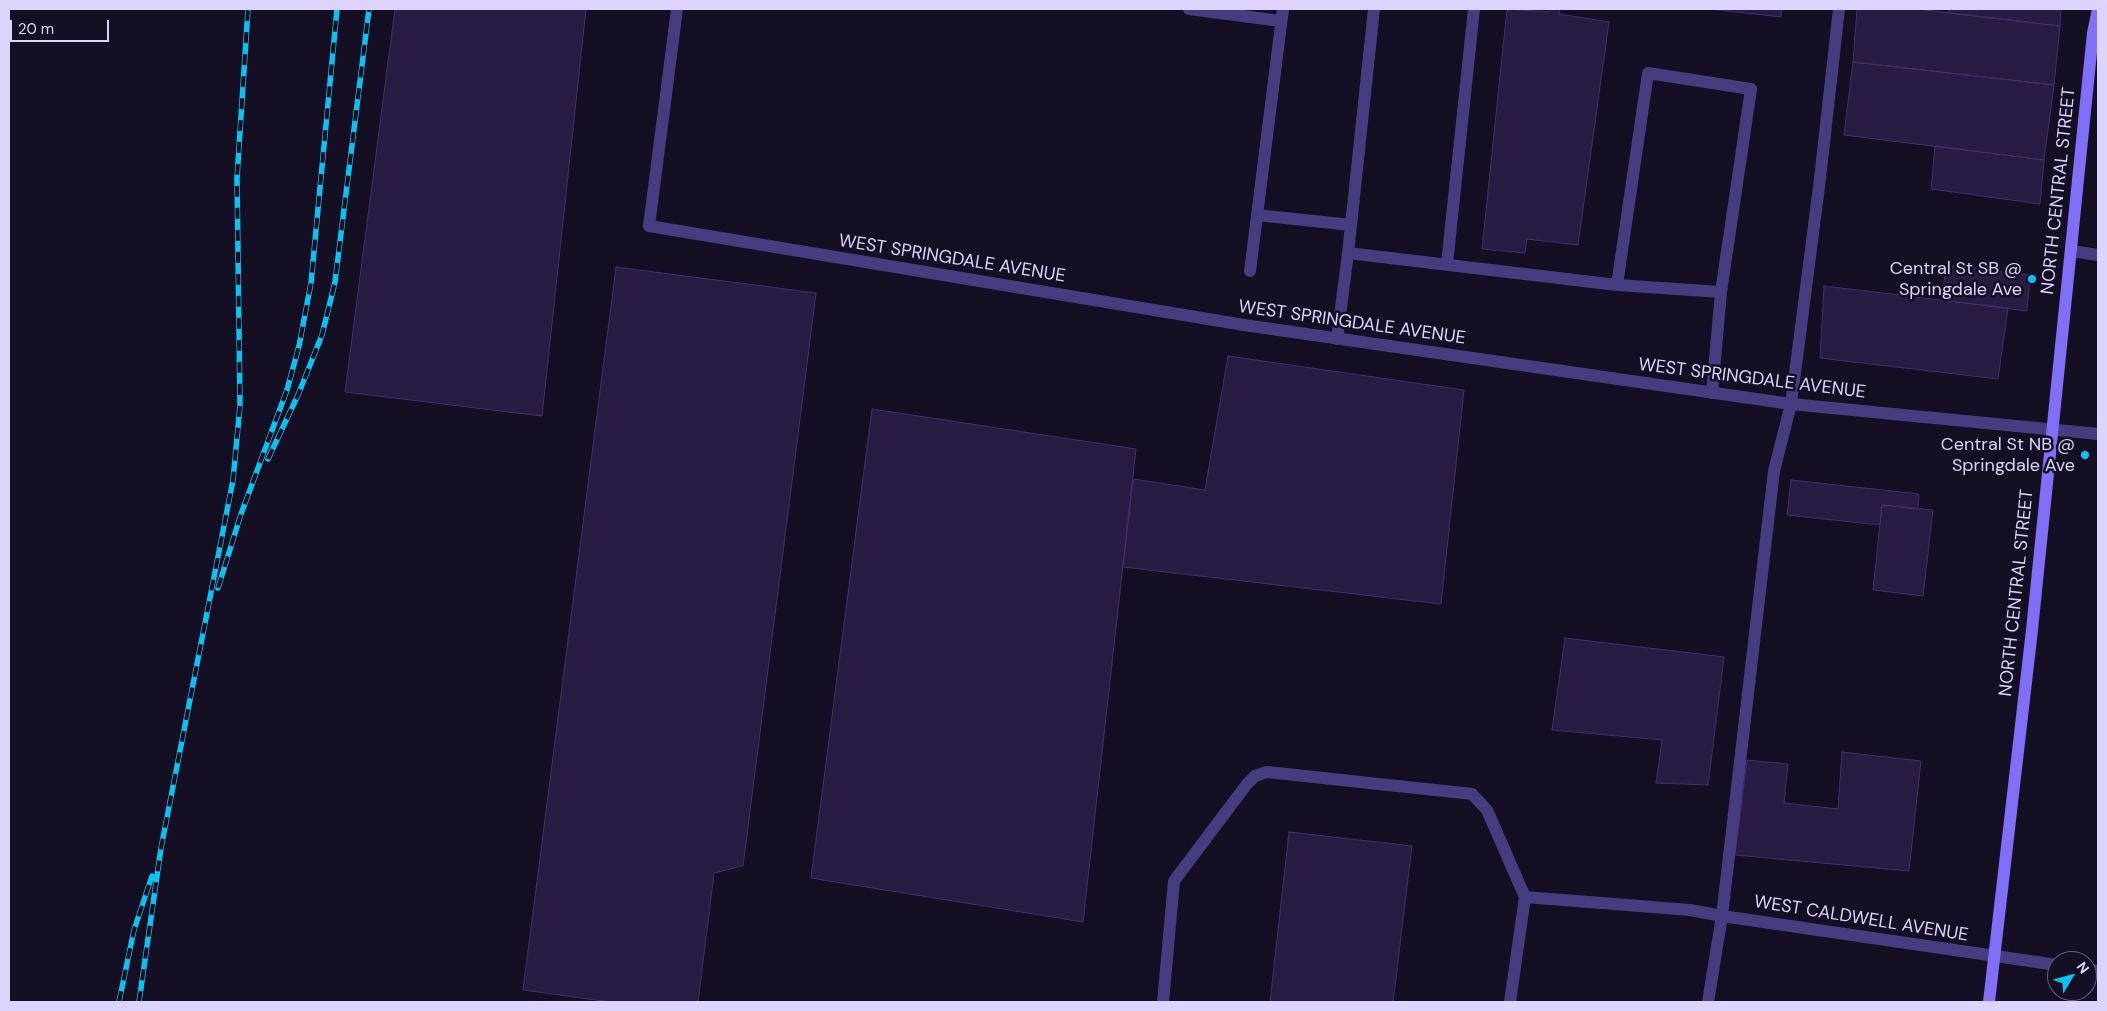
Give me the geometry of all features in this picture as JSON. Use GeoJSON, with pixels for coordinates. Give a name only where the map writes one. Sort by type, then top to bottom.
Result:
{"type":"FeatureCollection","features":[{"type":"Feature","properties":{"kind":"main road","name":"NORTH CENTRAL STREET"},"geometry":{"type":"LineString","coordinates":[[1989,1002],[2098,9]]}},
{"type":"Feature","properties":{"kind":"street","name":"WEST SPRINGDALE AVENUE"},"geometry":{"type":"LineString","coordinates":[[677,9],[649,226],[1244,326],[1791,404],[2098,434]]}},
{"type":"Feature","properties":{"kind":"street"},"geometry":{"type":"LineString","coordinates":[[1189,9],[1282,15],[1250,271]]}},
{"type":"Feature","properties":{"kind":"street"},"geometry":{"type":"LineString","coordinates":[[1337,339],[1374,9]]}},
{"type":"Feature","properties":{"kind":"street"},"geometry":{"type":"LineString","coordinates":[[1447,264],[1474,9]]}},
{"type":"Feature","properties":{"kind":"street"},"geometry":{"type":"LineString","coordinates":[[1708,1002],[1722,916],[1774,471],[1791,404],[1819,187],[1839,9]]}},
{"type":"Feature","properties":{"kind":"street"},"geometry":{"type":"LineString","coordinates":[[1617,285],[1648,73],[1750,89],[1721,292],[1712,393]]}},
{"type":"Feature","properties":{"kind":"street"},"geometry":{"type":"LineString","coordinates":[[1257,215],[1351,225]]}},
{"type":"Feature","properties":{"kind":"street"},"geometry":{"type":"LineString","coordinates":[[2071,251],[2098,255]]}},
{"type":"Feature","properties":{"kind":"street"},"geometry":{"type":"LineString","coordinates":[[1348,253],[1617,285],[1721,292]]}},
{"type":"Feature","properties":{"kind":"street"},"geometry":{"type":"LineString","coordinates":[[1163,1002],[1174,881],[1247,784],[1255,776],[1267,772],[1472,794],[1487,810],[1524,896],[1510,1002]]}},
{"type":"Feature","properties":{"kind":"street","name":"WEST CALDWELL AVENUE"},"geometry":{"type":"LineString","coordinates":[[1524,896],[1690,910],[2047,964]]}},
{"type":"Feature","properties":{"kind":"building"},"geometry":{"type":"Polygon","coordinates":[[[395,9],[586,9],[542,416],[345,392],[395,9]]]}},
{"type":"Feature","properties":{"kind":"building"},"geometry":{"type":"Polygon","coordinates":[[[1507,9],[1548,12],[1548,9],[1560,9],[1559,14],[1609,22],[1578,245],[1527,239],[1525,253],[1482,249],[1507,9]]]}},
{"type":"Feature","properties":{"kind":"building"},"geometry":{"type":"Polygon","coordinates":[[[1710,9],[1782,9],[1781,17],[1710,9]]]}},
{"type":"Feature","properties":{"kind":"building"},"geometry":{"type":"Polygon","coordinates":[[[1857,9],[1917,9],[2060,26],[2054,85],[1853,62],[1857,9]]]}},
{"type":"Feature","properties":{"kind":"building"},"geometry":{"type":"Polygon","coordinates":[[[1949,9],[2061,9],[2060,26],[1948,13],[1949,9]]]}},
{"type":"Feature","properties":{"kind":"building"},"geometry":{"type":"Polygon","coordinates":[[[1853,62],[2054,85],[2044,160],[1844,135],[1853,62]]]}},
{"type":"Feature","properties":{"kind":"building"},"geometry":{"type":"Polygon","coordinates":[[[1935,146],[2044,160],[2040,204],[1931,189],[1935,146]]]}},
{"type":"Feature","properties":{"kind":"building"},"geometry":{"type":"Polygon","coordinates":[[[1946,265],[2030,275],[2027,311],[1942,300],[1946,265]]]}},
{"type":"Feature","properties":{"kind":"building"},"geometry":{"type":"Polygon","coordinates":[[[616,267],[816,293],[743,866],[714,873],[698,1002],[611,1002],[523,990],[616,267]]]}},
{"type":"Feature","properties":{"kind":"building"},"geometry":{"type":"Polygon","coordinates":[[[1824,286],[2008,308],[1998,379],[1820,358],[1824,286]]]}},
{"type":"Feature","properties":{"kind":"building"},"geometry":{"type":"Polygon","coordinates":[[[1228,356],[1464,390],[1441,604],[1123,567],[1133,479],[1205,490],[1228,356]]]}},
{"type":"Feature","properties":{"kind":"building"},"geometry":{"type":"Polygon","coordinates":[[[872,409],[1136,449],[1083,922],[811,878],[872,409]]]}},
{"type":"Feature","properties":{"kind":"building"},"geometry":{"type":"Polygon","coordinates":[[[1791,480],[1919,494],[1918,509],[1882,505],[1880,525],[1787,515],[1791,480]]]}},
{"type":"Feature","properties":{"kind":"building"},"geometry":{"type":"Polygon","coordinates":[[[1882,505],[1933,510],[1923,596],[1873,590],[1882,505]]]}},
{"type":"Feature","properties":{"kind":"building"},"geometry":{"type":"Polygon","coordinates":[[[1565,638],[1724,657],[1708,785],[1656,783],[1662,740],[1552,730],[1565,638]]]}},
{"type":"Feature","properties":{"kind":"building"},"geometry":{"type":"Polygon","coordinates":[[[1842,752],[1921,761],[1909,871],[1735,855],[1747,760],[1788,764],[1784,803],[1838,809],[1842,752]]]}},
{"type":"Feature","properties":{"kind":"building"},"geometry":{"type":"Polygon","coordinates":[[[1289,832],[1412,846],[1393,1002],[1270,1002],[1289,832]]]}},
{"type":"Feature","properties":{"kind":"railway"},"geometry":{"type":"LineString","coordinates":[[139,1002],[161,848],[233,480],[240,406],[237,178],[248,9]]}},
{"type":"Feature","properties":{"kind":"railway"},"geometry":{"type":"LineString","coordinates":[[218,588],[241,514],[287,390],[299,346],[311,283],[337,9]]}},
{"type":"Feature","properties":{"kind":"railway"},"geometry":{"type":"LineString","coordinates":[[268,459],[298,395],[322,335],[335,282],[369,9]]}},
{"type":"Feature","properties":{"kind":"railway"},"geometry":{"type":"LineString","coordinates":[[119,1002],[134,930],[152,876]]}},
{"type":"Feature","properties":{"kind":"place","name":"Central St SB @ Springdale Ave"},"geometry":{"type":"Point","coordinates":[2032,279]}},
{"type":"Feature","properties":{"kind":"place","name":"Central St NB @ Springdale Ave"},"geometry":{"type":"Point","coordinates":[2085,455]}}]}
